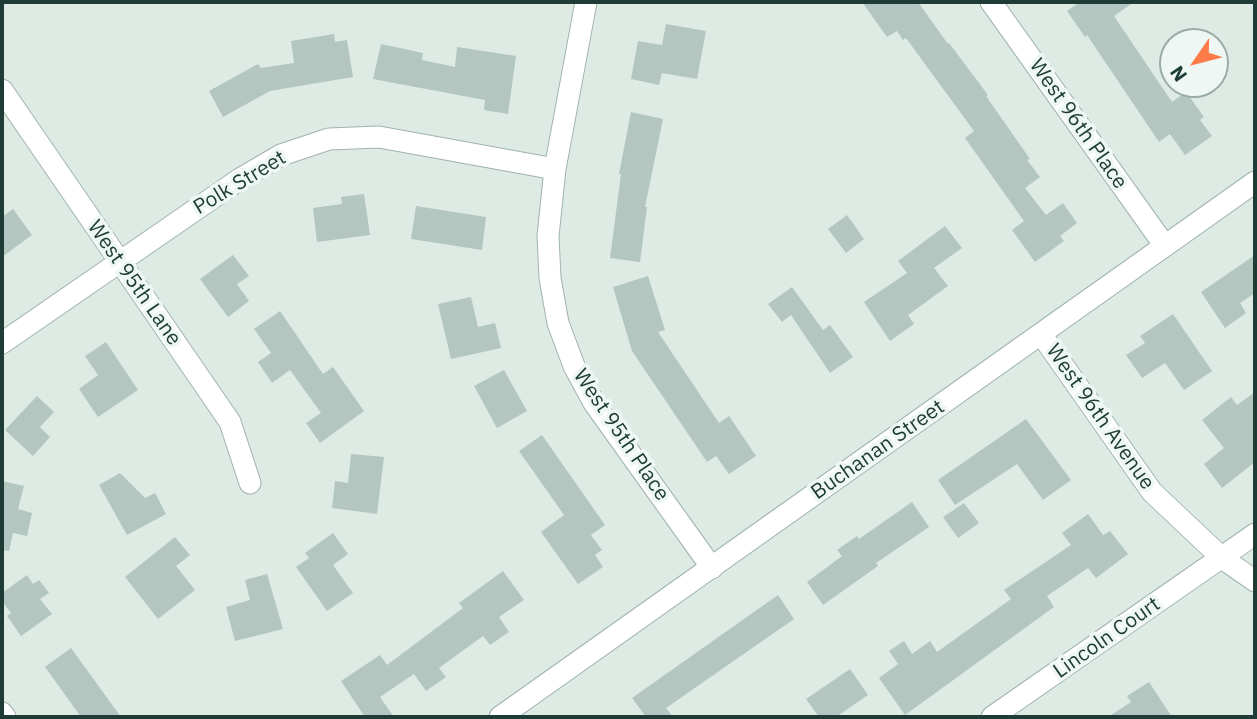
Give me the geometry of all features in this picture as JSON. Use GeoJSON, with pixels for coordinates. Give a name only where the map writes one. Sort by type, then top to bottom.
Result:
{"type":"FeatureCollection","features":[{"type":"Feature","properties":{"kind":"street","name":"West 95th Place"},"geometry":{"type":"LineString","coordinates":[[586,2],[555,169],[548,236],[550,278],[558,323],[574,366],[594,403],[712,568]]}},
{"type":"Feature","properties":{"kind":"street","name":"West 96th Place"},"geometry":{"type":"LineString","coordinates":[[991,2],[1165,246]]}},
{"type":"Feature","properties":{"kind":"street","name":"West 95th Lane"},"geometry":{"type":"LineString","coordinates":[[2,90],[230,422],[250,483]]}},
{"type":"Feature","properties":{"kind":"street","name":"Polk Street"},"geometry":{"type":"LineString","coordinates":[[2,343],[240,179],[281,155],[329,139],[379,137],[555,169]]}},
{"type":"Feature","properties":{"kind":"street","name":"Buchanan Street"},"geometry":{"type":"LineString","coordinates":[[500,717],[1255,182]]}},
{"type":"Feature","properties":{"kind":"street","name":"West 96th Avenue"},"geometry":{"type":"LineString","coordinates":[[1041,334],[1152,492],[1222,558],[1255,581]]}},
{"type":"Feature","properties":{"kind":"street","name":"Lincoln Court"},"geometry":{"type":"LineString","coordinates":[[992,717],[1255,534]]}},
{"type":"Feature","properties":{"kind":"street"},"geometry":{"type":"LineString","coordinates":[[2,713],[5,717]]}},
{"type":"Feature","properties":{"kind":"building"},"geometry":{"type":"Polygon","coordinates":[[[862,2],[918,2],[988,95],[986,96],[1030,159],[1027,160],[1040,177],[1025,188],[1046,215],[1063,203],[1077,223],[1060,236],[1064,241],[1035,262],[1012,230],[1024,221],[965,138],[974,131],[906,38],[903,40],[897,31],[887,37],[862,2]]]}},
{"type":"Feature","properties":{"kind":"building"},"geometry":{"type":"Polygon","coordinates":[[[1080,2],[1134,2],[1114,16],[1159,83],[1159,98],[1169,98],[1172,102],[1178,98],[1190,98],[1204,117],[1200,120],[1212,136],[1185,155],[1170,134],[1159,142],[1087,35],[1085,37],[1067,11],[1080,2]]]}},
{"type":"Feature","properties":{"kind":"building"},"geometry":{"type":"Polygon","coordinates":[[[666,24],[706,31],[697,79],[662,73],[659,85],[631,79],[638,41],[662,45],[666,24]]]}},
{"type":"Feature","properties":{"kind":"building"},"geometry":{"type":"Polygon","coordinates":[[[334,34],[335,42],[347,40],[353,77],[270,91],[223,117],[209,91],[258,64],[261,68],[294,63],[291,41],[334,34]]]}},
{"type":"Feature","properties":{"kind":"building"},"geometry":{"type":"Polygon","coordinates":[[[381,44],[423,53],[422,60],[455,67],[457,47],[516,56],[508,114],[484,110],[485,100],[373,79],[381,44]]]}},
{"type":"Feature","properties":{"kind":"building"},"geometry":{"type":"Polygon","coordinates":[[[631,112],[663,119],[645,207],[640,262],[610,258],[619,174],[631,112]]]}},
{"type":"Feature","properties":{"kind":"building"},"geometry":{"type":"Polygon","coordinates":[[[364,194],[370,235],[317,242],[313,208],[342,204],[341,197],[364,194]]]}},
{"type":"Feature","properties":{"kind":"building"},"geometry":{"type":"Polygon","coordinates":[[[416,206],[486,217],[482,250],[411,239],[416,206]]]}},
{"type":"Feature","properties":{"kind":"building"},"geometry":{"type":"Polygon","coordinates":[[[13,209],[32,235],[2,257],[2,217],[13,209]]]}},
{"type":"Feature","properties":{"kind":"building"},"geometry":{"type":"Polygon","coordinates":[[[847,215],[864,239],[846,253],[828,229],[847,215]]]}},
{"type":"Feature","properties":{"kind":"building"},"geometry":{"type":"Polygon","coordinates":[[[945,226],[962,248],[934,268],[948,286],[908,315],[914,324],[890,341],[864,302],[907,273],[898,261],[945,226]]]}},
{"type":"Feature","properties":{"kind":"building"},"geometry":{"type":"Polygon","coordinates":[[[233,255],[249,276],[237,284],[249,301],[228,317],[200,279],[233,255]]]}},
{"type":"Feature","properties":{"kind":"building"},"geometry":{"type":"Polygon","coordinates":[[[1255,255],[1255,293],[1240,303],[1246,313],[1225,328],[1201,292],[1255,255]]]}},
{"type":"Feature","properties":{"kind":"building"},"geometry":{"type":"Polygon","coordinates":[[[648,276],[665,330],[658,332],[719,423],[729,416],[756,456],[729,474],[716,456],[707,462],[632,351],[613,287],[648,276]]]}},
{"type":"Feature","properties":{"kind":"building"},"geometry":{"type":"Polygon","coordinates":[[[792,287],[823,330],[830,325],[853,357],[830,373],[791,315],[782,322],[768,304],[792,287]]]}},
{"type":"Feature","properties":{"kind":"building"},"geometry":{"type":"Polygon","coordinates":[[[471,297],[478,327],[495,323],[501,348],[451,359],[438,304],[471,297]]]}},
{"type":"Feature","properties":{"kind":"building"},"geometry":{"type":"Polygon","coordinates":[[[280,311],[323,374],[333,367],[364,411],[320,443],[306,423],[321,413],[290,370],[272,383],[258,362],[271,353],[254,329],[280,311]]]}},
{"type":"Feature","properties":{"kind":"building"},"geometry":{"type":"Polygon","coordinates":[[[1173,314],[1212,371],[1184,390],[1165,363],[1142,378],[1126,355],[1145,343],[1140,336],[1173,314]]]}},
{"type":"Feature","properties":{"kind":"building"},"geometry":{"type":"Polygon","coordinates":[[[106,342],[138,390],[98,417],[79,389],[98,375],[85,356],[106,342]]]}},
{"type":"Feature","properties":{"kind":"building"},"geometry":{"type":"Polygon","coordinates":[[[504,370],[527,411],[497,428],[474,386],[504,370]]]}},
{"type":"Feature","properties":{"kind":"building"},"geometry":{"type":"Polygon","coordinates":[[[1255,392],[1255,462],[1222,488],[1204,464],[1224,448],[1202,420],[1231,397],[1237,405],[1255,392]]]}},
{"type":"Feature","properties":{"kind":"building"},"geometry":{"type":"Polygon","coordinates":[[[37,396],[54,412],[40,427],[50,437],[33,456],[5,430],[37,396]]]}},
{"type":"Feature","properties":{"kind":"building"},"geometry":{"type":"Polygon","coordinates":[[[1026,419],[1071,480],[1043,500],[1017,464],[955,505],[938,480],[1026,419]]]}},
{"type":"Feature","properties":{"kind":"building"},"geometry":{"type":"Polygon","coordinates":[[[542,435],[605,525],[591,535],[602,550],[595,555],[603,567],[578,584],[541,532],[564,515],[519,451],[542,435]]]}},
{"type":"Feature","properties":{"kind":"building"},"geometry":{"type":"Polygon","coordinates":[[[351,454],[384,457],[377,514],[332,508],[335,481],[348,483],[351,454]]]}},
{"type":"Feature","properties":{"kind":"building"},"geometry":{"type":"Polygon","coordinates":[[[120,473],[145,498],[155,493],[166,514],[127,535],[99,485],[120,473]]]}},
{"type":"Feature","properties":{"kind":"building"},"geometry":{"type":"Polygon","coordinates":[[[2,481],[24,486],[18,509],[32,513],[27,536],[13,533],[9,551],[2,550],[2,481]]]}},
{"type":"Feature","properties":{"kind":"building"},"geometry":{"type":"Polygon","coordinates":[[[912,502],[929,527],[876,563],[878,566],[823,605],[807,582],[842,556],[837,550],[857,536],[859,539],[912,502]]]}},
{"type":"Feature","properties":{"kind":"building"},"geometry":{"type":"Polygon","coordinates":[[[964,503],[979,523],[958,538],[943,517],[964,503]]]}},
{"type":"Feature","properties":{"kind":"building"},"geometry":{"type":"Polygon","coordinates":[[[1088,514],[1103,535],[1110,531],[1128,554],[1096,578],[1088,568],[1047,596],[1054,607],[905,715],[879,678],[898,664],[889,651],[904,641],[912,654],[930,641],[937,652],[1011,599],[1004,590],[1071,545],[1062,533],[1088,514]]]}},
{"type":"Feature","properties":{"kind":"building"},"geometry":{"type":"Polygon","coordinates":[[[333,533],[348,554],[333,565],[353,593],[327,611],[296,567],[309,558],[305,553],[333,533]]]}},
{"type":"Feature","properties":{"kind":"building"},"geometry":{"type":"Polygon","coordinates":[[[175,537],[190,555],[176,566],[195,590],[158,619],[125,577],[175,537]]]}},
{"type":"Feature","properties":{"kind":"building"},"geometry":{"type":"Polygon","coordinates":[[[503,571],[524,600],[499,617],[509,632],[490,645],[483,636],[439,668],[446,677],[426,691],[414,674],[380,697],[394,717],[365,717],[341,681],[380,655],[387,665],[463,608],[459,603],[503,571]]]}},
{"type":"Feature","properties":{"kind":"building"},"geometry":{"type":"Polygon","coordinates":[[[267,574],[283,629],[235,641],[226,607],[250,600],[245,580],[267,574]]]}},
{"type":"Feature","properties":{"kind":"building"},"geometry":{"type":"Polygon","coordinates":[[[27,575],[33,584],[39,580],[49,593],[40,599],[52,614],[21,636],[7,616],[11,613],[2,601],[2,593],[27,575]]]}},
{"type":"Feature","properties":{"kind":"building"},"geometry":{"type":"Polygon","coordinates":[[[778,595],[794,619],[666,708],[673,717],[646,717],[632,698],[778,595]]]}},
{"type":"Feature","properties":{"kind":"building"},"geometry":{"type":"Polygon","coordinates":[[[71,648],[121,717],[81,717],[45,667],[71,648]]]}},
{"type":"Feature","properties":{"kind":"building"},"geometry":{"type":"Polygon","coordinates":[[[850,669],[868,695],[836,717],[819,717],[806,699],[850,669]]]}},
{"type":"Feature","properties":{"kind":"building"},"geometry":{"type":"Polygon","coordinates":[[[1149,682],[1172,717],[1108,717],[1131,702],[1127,696],[1149,682]]]}}]}
